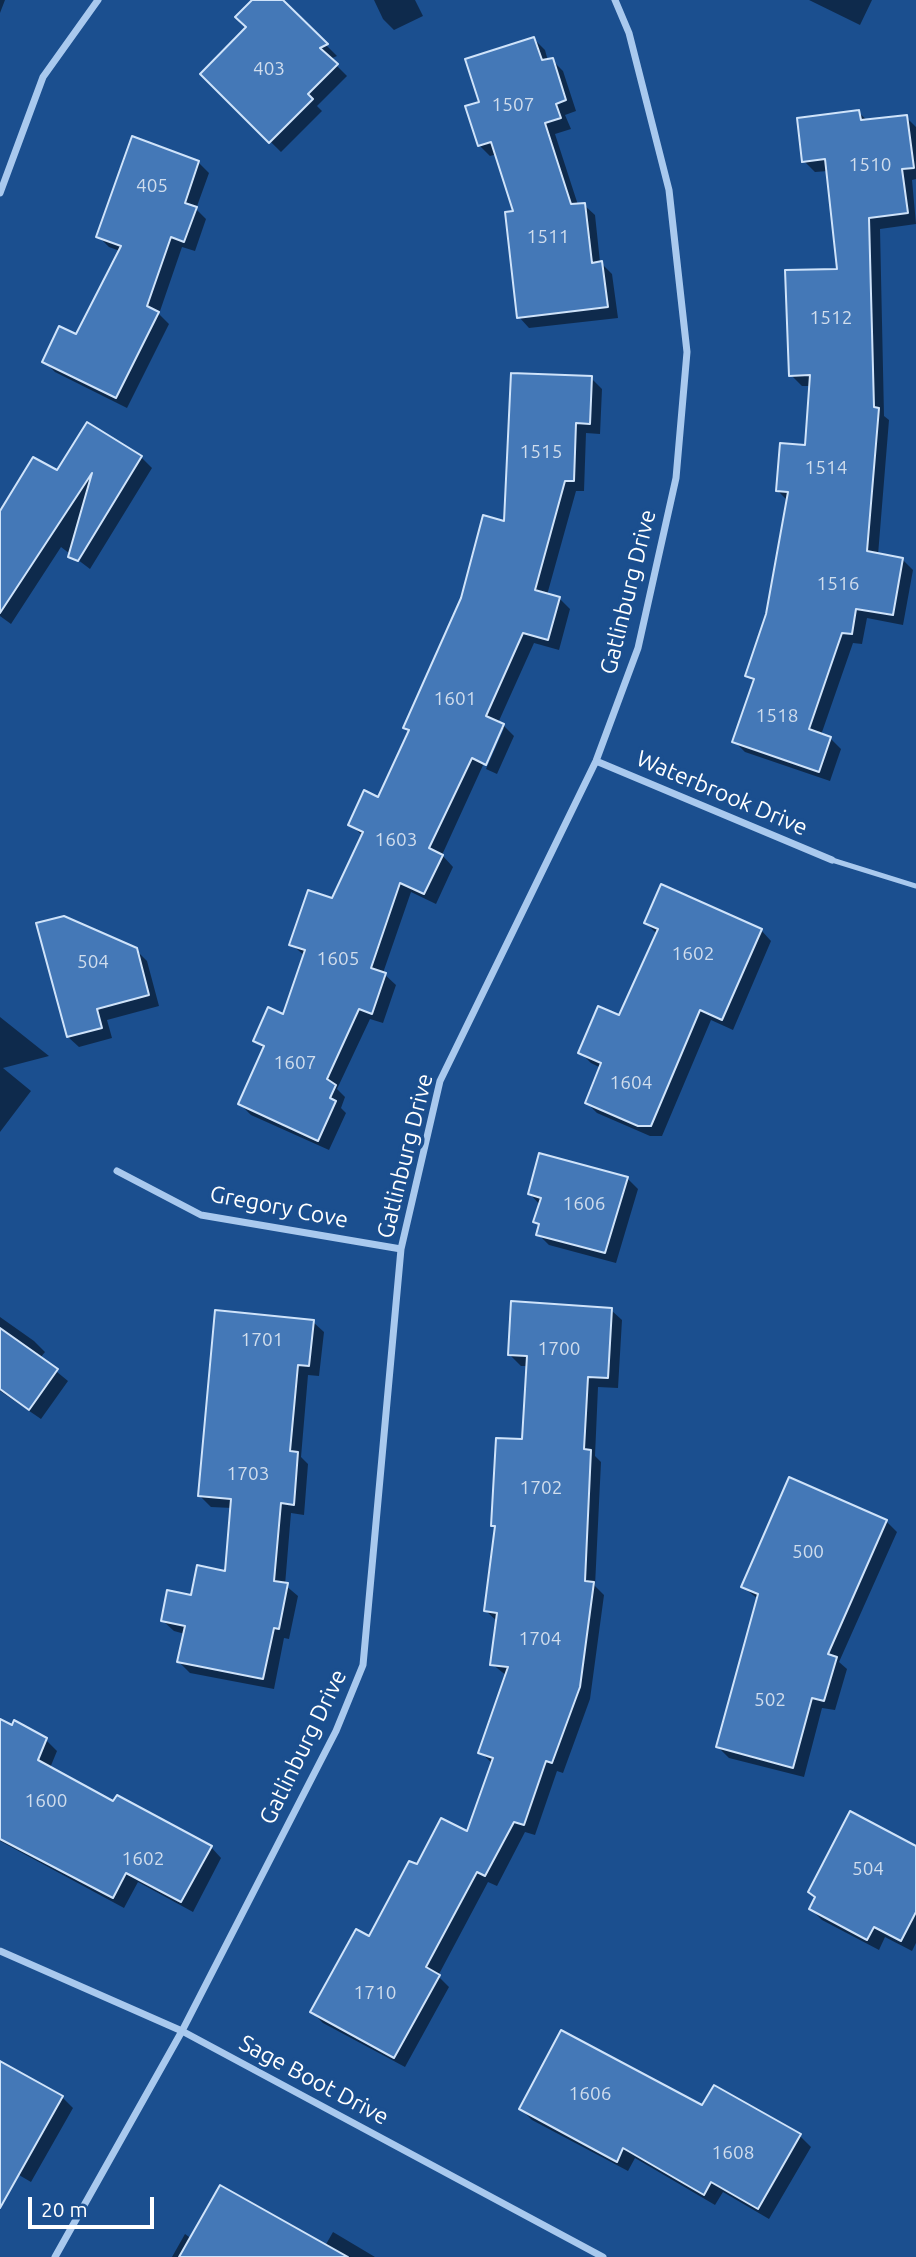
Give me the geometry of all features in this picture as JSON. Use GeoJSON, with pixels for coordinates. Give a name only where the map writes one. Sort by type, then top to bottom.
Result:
{"type":"FeatureCollection","features":[{"type":"Feature","properties":{"kind":"street"},"geometry":{"type":"LineString","coordinates":[[0,193],[43,77],[98,0]]}},
{"type":"Feature","properties":{"kind":"street","name":"Gatlinburg Drive"},"geometry":{"type":"LineString","coordinates":[[55,2257],[182,2031],[336,1731],[363,1665],[401,1249],[440,1081],[596,761],[638,648],[676,478],[687,352],[668,190],[629,33],[615,0]]}},
{"type":"Feature","properties":{"kind":"street","name":"Waterbrook Drive"},"geometry":{"type":"LineString","coordinates":[[596,761],[832,860]]}},
{"type":"Feature","properties":{"kind":"street","name":"Gregory Cove"},"geometry":{"type":"LineString","coordinates":[[117,1171],[201,1214],[401,1249]]}},
{"type":"Feature","properties":{"kind":"street","name":"Sage Boot Drive"},"geometry":{"type":"LineString","coordinates":[[0,1951],[182,2031],[603,2257]]}},
{"type":"Feature","properties":{"kind":"lane"},"geometry":{"type":"LineString","coordinates":[[832,860],[916,886]]}},
{"type":"Feature","properties":{"kind":"building"},"geometry":{"type":"Polygon","coordinates":[[[252,0],[283,0],[328,44],[320,48],[338,64],[308,94],[313,99],[269,143],[200,74],[246,27],[235,17],[252,0]]]}},
{"type":"Feature","properties":{"kind":"building"},"geometry":{"type":"Polygon","coordinates":[[[534,37],[542,60],[553,58],[566,100],[556,104],[561,118],[545,123],[571,204],[585,203],[592,263],[602,261],[608,307],[517,318],[505,212],[513,211],[491,142],[478,146],[465,106],[479,102],[465,59],[534,37]]]}},
{"type":"Feature","properties":{"kind":"building"},"geometry":{"type":"Polygon","coordinates":[[[859,110],[861,120],[907,115],[914,168],[902,169],[908,213],[869,218],[874,407],[879,408],[867,551],[903,558],[893,615],[856,609],[852,634],[842,633],[809,729],[831,737],[819,772],[732,742],[754,679],[745,676],[766,614],[788,492],[776,491],[780,443],[805,445],[810,375],[789,376],[785,270],[837,269],[825,159],[802,162],[797,118],[859,110]]]}},
{"type":"Feature","properties":{"kind":"building"},"geometry":{"type":"Polygon","coordinates":[[[132,136],[199,161],[185,203],[197,207],[184,242],[171,237],[147,306],[159,312],[116,398],[42,362],[59,326],[76,334],[121,246],[96,237],[132,136]]]}},
{"type":"Feature","properties":{"kind":"building"},"geometry":{"type":"Polygon","coordinates":[[[511,373],[592,376],[590,424],[576,423],[574,481],[565,481],[535,590],[560,597],[548,640],[523,633],[486,716],[504,724],[486,765],[472,758],[429,848],[443,855],[424,894],[400,883],[371,968],[386,973],[372,1014],[359,1009],[327,1079],[336,1085],[330,1098],[336,1101],[318,1141],[238,1104],[264,1046],[253,1041],[268,1007],[283,1014],[305,950],[289,945],[308,890],[332,898],[363,832],[348,825],[364,790],[378,797],[409,730],[403,728],[461,598],[483,515],[504,521],[511,373]]]}},
{"type":"Feature","properties":{"kind":"building"},"geometry":{"type":"Polygon","coordinates":[[[87,422],[142,456],[78,561],[68,557],[92,473],[0,613],[0,511],[33,457],[57,470],[87,422]]]}},
{"type":"Feature","properties":{"kind":"building"},"geometry":{"type":"Polygon","coordinates":[[[661,884],[762,929],[722,1020],[700,1010],[651,1126],[638,1126],[585,1103],[601,1063],[578,1053],[598,1006],[619,1015],[658,929],[644,923],[661,884]]]}},
{"type":"Feature","properties":{"kind":"building"},"geometry":{"type":"Polygon","coordinates":[[[64,916],[137,948],[149,995],[97,1009],[102,1028],[67,1037],[36,923],[64,916]]]}},
{"type":"Feature","properties":{"kind":"building"},"geometry":{"type":"Polygon","coordinates":[[[539,1153],[628,1177],[605,1253],[536,1235],[539,1224],[533,1222],[541,1198],[528,1194],[539,1153]]]}},
{"type":"Feature","properties":{"kind":"building"},"geometry":{"type":"Polygon","coordinates":[[[511,1301],[612,1308],[608,1378],[588,1377],[584,1449],[591,1450],[585,1581],[594,1582],[580,1687],[552,1763],[546,1761],[524,1825],[514,1822],[485,1876],[477,1872],[426,1967],[440,1975],[394,2058],[310,2012],[356,1929],[369,1936],[409,1861],[417,1864],[441,1818],[467,1831],[493,1758],[478,1753],[508,1667],[490,1665],[497,1613],[484,1611],[495,1526],[491,1526],[496,1438],[522,1439],[527,1356],[508,1355],[511,1301]]]}},
{"type":"Feature","properties":{"kind":"building"},"geometry":{"type":"Polygon","coordinates":[[[215,1310],[314,1320],[309,1366],[298,1365],[290,1451],[298,1452],[294,1505],[281,1503],[274,1581],[288,1583],[279,1629],[274,1628],[263,1679],[177,1662],[185,1626],[161,1621],[167,1590],[191,1595],[197,1565],[225,1571],[231,1499],[198,1496],[215,1310]]]}},
{"type":"Feature","properties":{"kind":"building"},"geometry":{"type":"Polygon","coordinates":[[[0,1328],[58,1369],[29,1410],[0,1389],[0,1328]]]}},
{"type":"Feature","properties":{"kind":"building"},"geometry":{"type":"Polygon","coordinates":[[[789,1477],[887,1520],[828,1654],[837,1657],[824,1701],[812,1698],[793,1768],[716,1747],[758,1594],[741,1587],[789,1477]]]}},
{"type":"Feature","properties":{"kind":"building"},"geometry":{"type":"Polygon","coordinates":[[[0,1719],[12,1725],[14,1720],[47,1738],[38,1760],[113,1801],[117,1795],[212,1846],[181,1902],[126,1873],[113,1898],[0,1839],[0,1719]]]}},
{"type":"Feature","properties":{"kind":"building"},"geometry":{"type":"Polygon","coordinates":[[[850,1811],[916,1846],[916,1912],[901,1941],[874,1927],[867,1940],[809,1909],[815,1897],[808,1892],[850,1811]]]}},
{"type":"Feature","properties":{"kind":"building"},"geometry":{"type":"Polygon","coordinates":[[[561,2030],[702,2105],[714,2085],[801,2134],[758,2209],[711,2182],[704,2195],[623,2148],[617,2162],[519,2109],[561,2030]]]}},
{"type":"Feature","properties":{"kind":"building"},"geometry":{"type":"Polygon","coordinates":[[[0,2061],[63,2096],[0,2208],[0,2061]]]}},
{"type":"Feature","properties":{"kind":"building"},"geometry":{"type":"Polygon","coordinates":[[[220,2185],[348,2257],[179,2257],[220,2185]]]}}]}
